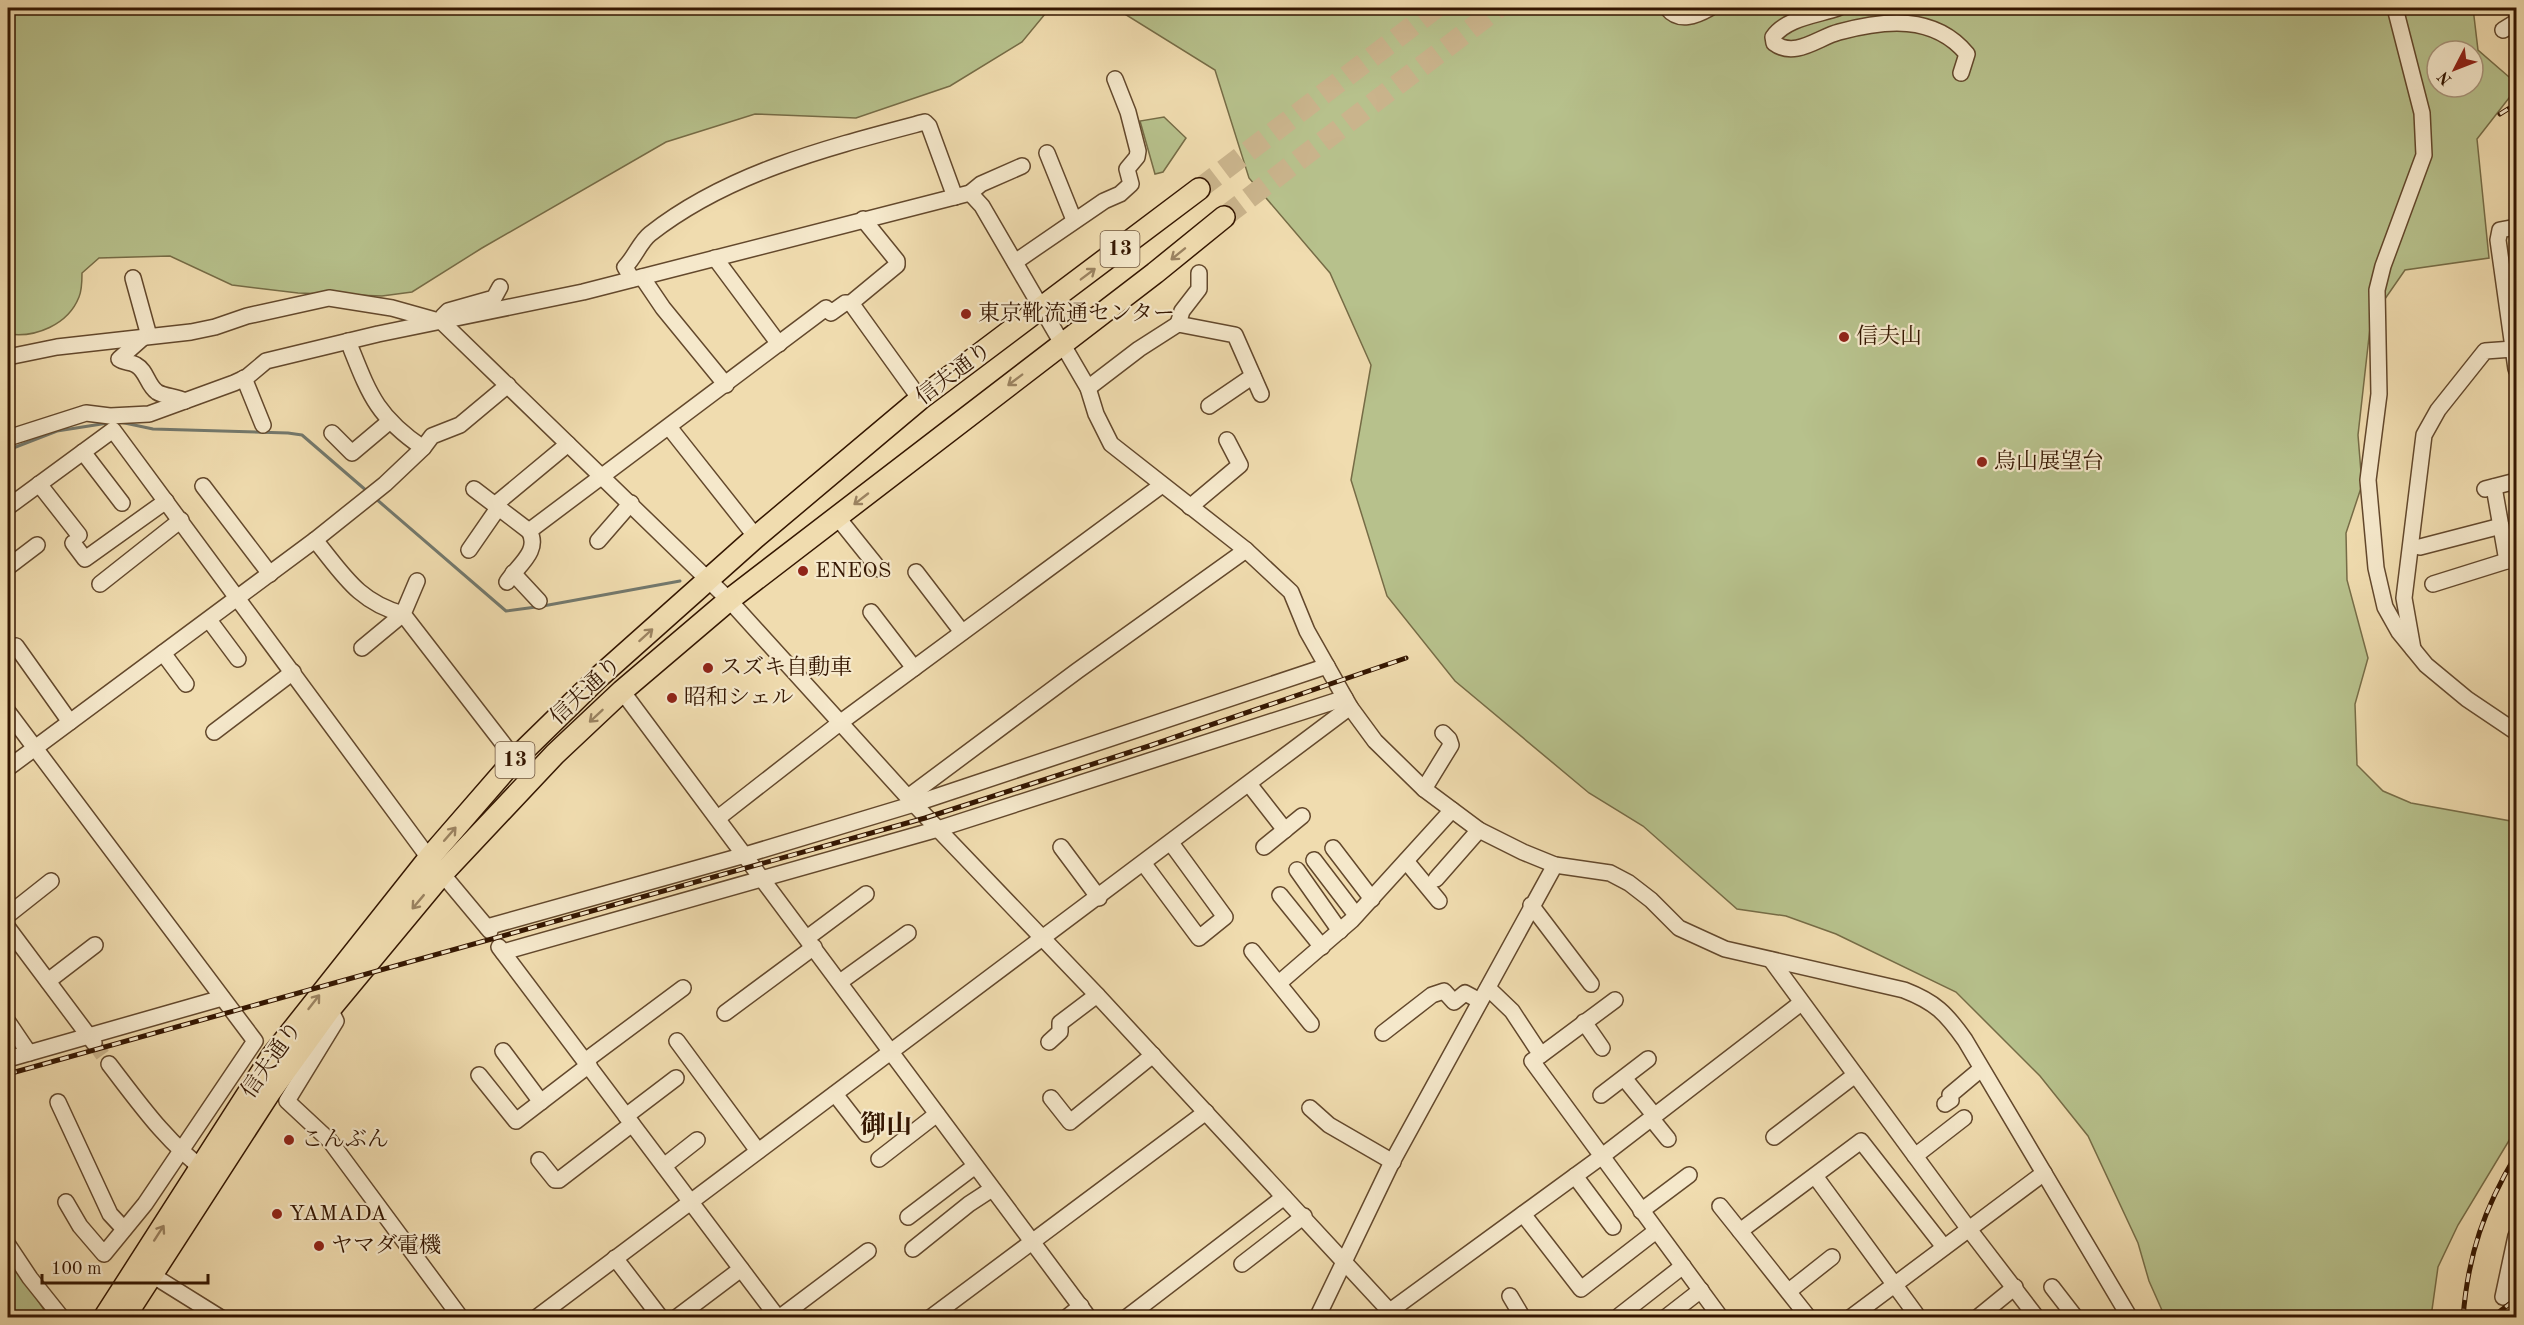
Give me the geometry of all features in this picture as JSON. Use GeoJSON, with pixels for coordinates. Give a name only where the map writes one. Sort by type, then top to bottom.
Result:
{"type":"FeatureCollection","features":[{"type":"Feature","properties":{"kind":"highway","name":"信夫通り"},"geometry":{"type":"LineString","coordinates":[[104,1317],[208,1172],[270,1092],[515,759],[600,676],[756,537],[920,399],[1199,189]]}},
{"type":"Feature","properties":{"kind":"highway","name":"信夫通り"},"geometry":{"type":"LineString","coordinates":[[124,1317],[152,1275],[272,1056],[436,866],[622,691],[729,600],[1155,273],[1224,217]]}},
{"type":"Feature","properties":{"kind":"street"},"geometry":{"type":"LineString","coordinates":[[1668,8],[1673,14],[1692,17],[1710,8]]}},
{"type":"Feature","properties":{"kind":"street"},"geometry":{"type":"LineString","coordinates":[[1838,8],[1788,24],[1773,37],[1774,43],[1785,49],[1793,49],[1839,32],[1898,22],[1920,24],[1934,28],[1958,44],[1966,54],[1961,73]]}},
{"type":"Feature","properties":{"kind":"street"},"geometry":{"type":"LineString","coordinates":[[2395,8],[2422,113],[2424,155],[2383,266],[2378,290],[2379,394],[2368,480],[2376,568],[2385,607],[2399,632],[2426,665],[2466,699],[2517,732]]}},
{"type":"Feature","properties":{"kind":"street"},"geometry":{"type":"LineString","coordinates":[[2502,30],[2517,22]]}},
{"type":"Feature","properties":{"kind":"street"},"geometry":{"type":"LineString","coordinates":[[1015,262],[1074,220],[1120,194],[1131,184],[1127,169],[1137,157],[1138,151],[1128,112],[1115,79]]}},
{"type":"Feature","properties":{"kind":"street"},"geometry":{"type":"LineString","coordinates":[[726,386],[663,308],[625,267],[648,235],[720,190],[752,176],[814,152],[925,122],[929,126],[955,196]]}},
{"type":"Feature","properties":{"kind":"street"},"geometry":{"type":"LineString","coordinates":[[1047,153],[1074,220]]}},
{"type":"Feature","properties":{"kind":"street"},"geometry":{"type":"LineString","coordinates":[[8,507],[83,452],[112,423],[149,414],[244,378],[266,361],[637,278],[970,193],[981,183],[1022,166]]}},
{"type":"Feature","properties":{"kind":"street"},"geometry":{"type":"LineString","coordinates":[[970,193],[982,206],[1088,388],[1096,414],[1111,444],[1246,550],[1290,592],[1307,631],[1348,703],[1381,748],[1424,789],[1479,830],[1555,865],[1610,873],[1644,894],[1679,928],[1725,949],[1904,990],[1939,1007],[1953,1022],[2130,1317]]}},
{"type":"Feature","properties":{"kind":"street"},"geometry":{"type":"LineString","coordinates":[[529,531],[726,386],[826,308],[831,313],[845,303],[851,303],[897,265],[897,261],[863,219]]}},
{"type":"Feature","properties":{"kind":"street"},"geometry":{"type":"LineString","coordinates":[[2517,227],[2500,230],[2498,240],[2517,369]]}},
{"type":"Feature","properties":{"kind":"street"},"geometry":{"type":"LineString","coordinates":[[715,258],[779,344]]}},
{"type":"Feature","properties":{"kind":"street"},"geometry":{"type":"LineString","coordinates":[[1179,324],[1182,311],[1199,289],[1199,273]]}},
{"type":"Feature","properties":{"kind":"street"},"geometry":{"type":"LineString","coordinates":[[133,278],[147,336]]}},
{"type":"Feature","properties":{"kind":"street"},"geometry":{"type":"LineString","coordinates":[[442,322],[443,315],[448,311],[495,298],[500,287]]}},
{"type":"Feature","properties":{"kind":"street"},"geometry":{"type":"LineString","coordinates":[[8,357],[57,347],[190,332],[215,327],[247,316],[329,298],[392,308],[442,322],[729,600],[911,800],[1097,995],[1393,1314],[1801,1003]]}},
{"type":"Feature","properties":{"kind":"street"},"geometry":{"type":"LineString","coordinates":[[851,303],[920,399]]}},
{"type":"Feature","properties":{"kind":"street"},"geometry":{"type":"LineString","coordinates":[[1088,388],[1139,349],[1179,324],[1235,335],[1261,394]]}},
{"type":"Feature","properties":{"kind":"street"},"geometry":{"type":"LineString","coordinates":[[147,336],[118,358],[122,362],[134,363],[140,367],[154,390],[160,394],[185,401]]}},
{"type":"Feature","properties":{"kind":"street"},"geometry":{"type":"LineString","coordinates":[[348,341],[371,398],[402,434],[423,448]]}},
{"type":"Feature","properties":{"kind":"street"},"geometry":{"type":"LineString","coordinates":[[2414,650],[2404,598],[2424,435],[2438,410],[2485,351],[2513,349]]}},
{"type":"Feature","properties":{"kind":"street"},"geometry":{"type":"LineString","coordinates":[[1209,406],[1253,376]]}},
{"type":"Feature","properties":{"kind":"street"},"geometry":{"type":"LineString","coordinates":[[244,378],[263,425]]}},
{"type":"Feature","properties":{"kind":"street"},"geometry":{"type":"LineString","coordinates":[[8,768],[315,540],[386,484],[423,448],[432,436],[460,425],[508,385]]}},
{"type":"Feature","properties":{"kind":"street"},"geometry":{"type":"LineString","coordinates":[[8,438],[86,413],[112,423],[166,501],[436,866],[488,929],[745,855],[1327,666]]}},
{"type":"Feature","properties":{"kind":"street"},"geometry":{"type":"LineString","coordinates":[[332,433],[352,453],[390,421]]}},
{"type":"Feature","properties":{"kind":"street"},"geometry":{"type":"LineString","coordinates":[[669,427],[756,537]]}},
{"type":"Feature","properties":{"kind":"street"},"geometry":{"type":"LineString","coordinates":[[1190,507],[1240,465],[1227,440]]}},
{"type":"Feature","properties":{"kind":"street"},"geometry":{"type":"LineString","coordinates":[[469,550],[496,508],[496,503],[568,444]]}},
{"type":"Feature","properties":{"kind":"street"},"geometry":{"type":"LineString","coordinates":[[83,452],[122,503]]}},
{"type":"Feature","properties":{"kind":"street"},"geometry":{"type":"LineString","coordinates":[[2433,584],[2512,559],[2489,488],[2517,481]]}},
{"type":"Feature","properties":{"kind":"street"},"geometry":{"type":"LineString","coordinates":[[39,484],[76,539],[85,560],[166,501]]}},
{"type":"Feature","properties":{"kind":"street"},"geometry":{"type":"LineString","coordinates":[[203,486],[270,574]]}},
{"type":"Feature","properties":{"kind":"street"},"geometry":{"type":"LineString","coordinates":[[718,818],[841,722],[1162,486]]}},
{"type":"Feature","properties":{"kind":"street"},"geometry":{"type":"LineString","coordinates":[[474,489],[529,531],[533,539],[533,548],[510,578],[539,601]]}},
{"type":"Feature","properties":{"kind":"street"},"geometry":{"type":"LineString","coordinates":[[598,541],[631,503]]}},
{"type":"Feature","properties":{"kind":"street"},"geometry":{"type":"LineString","coordinates":[[838,518],[879,569]]}},
{"type":"Feature","properties":{"kind":"street"},"geometry":{"type":"LineString","coordinates":[[100,584],[181,520]]}},
{"type":"Feature","properties":{"kind":"street"},"geometry":{"type":"LineString","coordinates":[[2421,547],[2501,526]]}},
{"type":"Feature","properties":{"kind":"street"},"geometry":{"type":"LineString","coordinates":[[315,540],[353,587],[367,599],[403,614],[515,759]]}},
{"type":"Feature","properties":{"kind":"street"},"geometry":{"type":"LineString","coordinates":[[8,567],[37,545]]}},
{"type":"Feature","properties":{"kind":"street"},"geometry":{"type":"LineString","coordinates":[[911,800],[1077,671],[1246,550]]}},
{"type":"Feature","properties":{"kind":"street"},"geometry":{"type":"LineString","coordinates":[[916,573],[962,633]]}},
{"type":"Feature","properties":{"kind":"street"},"geometry":{"type":"LineString","coordinates":[[362,648],[403,614],[417,581]]}},
{"type":"Feature","properties":{"kind":"street"},"geometry":{"type":"LineString","coordinates":[[872,612],[914,668]]}},
{"type":"Feature","properties":{"kind":"street"},"geometry":{"type":"LineString","coordinates":[[208,620],[238,660]]}},
{"type":"Feature","properties":{"kind":"street"},"geometry":{"type":"LineString","coordinates":[[16,646],[70,722]]}},
{"type":"Feature","properties":{"kind":"street"},"geometry":{"type":"LineString","coordinates":[[163,653],[186,684]]}},
{"type":"Feature","properties":{"kind":"street"},"geometry":{"type":"LineString","coordinates":[[214,732],[293,672]]}},
{"type":"Feature","properties":{"kind":"street"},"geometry":{"type":"LineString","coordinates":[[622,691],[1085,1312],[1066,1317]]}},
{"type":"Feature","properties":{"kind":"street"},"geometry":{"type":"LineString","coordinates":[[536,1317],[1144,864],[1249,784],[1348,703]]}},
{"type":"Feature","properties":{"kind":"street"},"geometry":{"type":"LineString","coordinates":[[868,1251],[778,1317],[501,949],[938,829],[1348,703]]}},
{"type":"Feature","properties":{"kind":"street"},"geometry":{"type":"LineString","coordinates":[[8,712],[222,998],[255,1041],[272,1056]]}},
{"type":"Feature","properties":{"kind":"street"},"geometry":{"type":"LineString","coordinates":[[1424,789],[1451,745],[1443,733]]}},
{"type":"Feature","properties":{"kind":"street"},"geometry":{"type":"LineString","coordinates":[[1249,784],[1286,830]]}},
{"type":"Feature","properties":{"kind":"street"},"geometry":{"type":"LineString","coordinates":[[1278,983],[1340,931],[1452,810]]}},
{"type":"Feature","properties":{"kind":"street"},"geometry":{"type":"LineString","coordinates":[[1264,847],[1302,816]]}},
{"type":"Feature","properties":{"kind":"street"},"geometry":{"type":"LineString","coordinates":[[1436,879],[1479,830]]}},
{"type":"Feature","properties":{"kind":"street"},"geometry":{"type":"LineString","coordinates":[[1144,864],[1199,938],[1225,917],[1171,843]]}},
{"type":"Feature","properties":{"kind":"street"},"geometry":{"type":"LineString","coordinates":[[1061,847],[1099,898]]}},
{"type":"Feature","properties":{"kind":"street"},"geometry":{"type":"LineString","coordinates":[[1333,848],[1371,899]]}},
{"type":"Feature","properties":{"kind":"street"},"geometry":{"type":"LineString","coordinates":[[1314,860],[1356,915]]}},
{"type":"Feature","properties":{"kind":"street"},"geometry":{"type":"LineString","coordinates":[[1406,861],[1440,901]]}},
{"type":"Feature","properties":{"kind":"street"},"geometry":{"type":"LineString","coordinates":[[1317,1317],[1393,1162],[1530,905],[1555,865]]}},
{"type":"Feature","properties":{"kind":"street"},"geometry":{"type":"LineString","coordinates":[[1297,870],[1340,931]]}},
{"type":"Feature","properties":{"kind":"street"},"geometry":{"type":"LineString","coordinates":[[8,915],[51,881]]}},
{"type":"Feature","properties":{"kind":"street"},"geometry":{"type":"LineString","coordinates":[[725,1013],[866,894]]}},
{"type":"Feature","properties":{"kind":"street"},"geometry":{"type":"LineString","coordinates":[[1280,895],[1322,947]]}},
{"type":"Feature","properties":{"kind":"street"},"geometry":{"type":"LineString","coordinates":[[1530,905],[1591,984]]}},
{"type":"Feature","properties":{"kind":"street"},"geometry":{"type":"LineString","coordinates":[[8,928],[91,1039]]}},
{"type":"Feature","properties":{"kind":"street"},"geometry":{"type":"LineString","coordinates":[[840,982],[908,933]]}},
{"type":"Feature","properties":{"kind":"street"},"geometry":{"type":"LineString","coordinates":[[48,981],[95,945]]}},
{"type":"Feature","properties":{"kind":"street"},"geometry":{"type":"LineString","coordinates":[[1252,951],[1311,1024]]}},
{"type":"Feature","properties":{"kind":"street"},"geometry":{"type":"LineString","coordinates":[[1771,960],[1968,1228],[2037,1317]]}},
{"type":"Feature","properties":{"kind":"street"},"geometry":{"type":"LineString","coordinates":[[479,1075],[516,1121],[683,988]]}},
{"type":"Feature","properties":{"kind":"street"},"geometry":{"type":"LineString","coordinates":[[1383,1033],[1432,995],[1444,991],[1454,1002],[1465,993],[1484,994],[1512,1011],[1540,1055]]}},
{"type":"Feature","properties":{"kind":"street"},"geometry":{"type":"LineString","coordinates":[[1048,1042],[1060,1032],[1060,1023],[1097,995]]}},
{"type":"Feature","properties":{"kind":"street"},"geometry":{"type":"LineString","coordinates":[[8,1059],[91,1039],[222,998]]}},
{"type":"Feature","properties":{"kind":"street"},"geometry":{"type":"LineString","coordinates":[[1616,999],[1532,1061],[1600,1157],[1721,1317]]}},
{"type":"Feature","properties":{"kind":"street"},"geometry":{"type":"LineString","coordinates":[[330,1009],[336,1021],[287,1101],[330,1141],[460,1317]]}},
{"type":"Feature","properties":{"kind":"street"},"geometry":{"type":"LineString","coordinates":[[8,1022],[29,1053]]}},
{"type":"Feature","properties":{"kind":"street"},"geometry":{"type":"LineString","coordinates":[[1584,1022],[1602,1048]]}},
{"type":"Feature","properties":{"kind":"street"},"geometry":{"type":"LineString","coordinates":[[66,1202],[80,1226],[104,1254],[145,1204],[255,1041]]}},
{"type":"Feature","properties":{"kind":"street"},"geometry":{"type":"LineString","coordinates":[[676,1041],[758,1151]]}},
{"type":"Feature","properties":{"kind":"street"},"geometry":{"type":"LineString","coordinates":[[503,1051],[541,1102]]}},
{"type":"Feature","properties":{"kind":"street"},"geometry":{"type":"LineString","coordinates":[[1051,1098],[1070,1122],[1153,1055]]}},
{"type":"Feature","properties":{"kind":"street"},"geometry":{"type":"LineString","coordinates":[[1601,1095],[1648,1059]]}},
{"type":"Feature","properties":{"kind":"street"},"geometry":{"type":"LineString","coordinates":[[109,1064],[148,1115],[181,1151],[208,1172]]}},
{"type":"Feature","properties":{"kind":"street"},"geometry":{"type":"LineString","coordinates":[[1945,1104],[1951,1100],[1950,1095],[1981,1069]]}},
{"type":"Feature","properties":{"kind":"street"},"geometry":{"type":"LineString","coordinates":[[1774,1137],[1855,1075]]}},
{"type":"Feature","properties":{"kind":"street"},"geometry":{"type":"LineString","coordinates":[[539,1160],[555,1180],[559,1180],[675,1078]]}},
{"type":"Feature","properties":{"kind":"street"},"geometry":{"type":"LineString","coordinates":[[1624,1078],[1668,1139]]}},
{"type":"Feature","properties":{"kind":"street"},"geometry":{"type":"LineString","coordinates":[[835,1094],[866,1134]]}},
{"type":"Feature","properties":{"kind":"street"},"geometry":{"type":"LineString","coordinates":[[58,1102],[110,1214],[124,1229]]}},
{"type":"Feature","properties":{"kind":"street"},"geometry":{"type":"LineString","coordinates":[[1310,1108],[1329,1125],[1393,1162]]}},
{"type":"Feature","properties":{"kind":"street"},"geometry":{"type":"LineString","coordinates":[[930,1317],[1206,1112]]}},
{"type":"Feature","properties":{"kind":"street"},"geometry":{"type":"LineString","coordinates":[[879,1159],[937,1114]]}},
{"type":"Feature","properties":{"kind":"street"},"geometry":{"type":"LineString","coordinates":[[1915,1156],[1964,1118]]}},
{"type":"Feature","properties":{"kind":"street"},"geometry":{"type":"LineString","coordinates":[[664,1166],[697,1140]]}},
{"type":"Feature","properties":{"kind":"street"},"geometry":{"type":"LineString","coordinates":[[1740,1232],[1862,1141],[1944,1247]]}},
{"type":"Feature","properties":{"kind":"street"},"geometry":{"type":"LineString","coordinates":[[908,1217],[975,1166]]}},
{"type":"Feature","properties":{"kind":"street"},"geometry":{"type":"LineString","coordinates":[[1850,1317],[2043,1173]]}},
{"type":"Feature","properties":{"kind":"street"},"geometry":{"type":"LineString","coordinates":[[1641,1211],[1689,1175]]}},
{"type":"Feature","properties":{"kind":"street"},"geometry":{"type":"LineString","coordinates":[[1575,1176],[1613,1227]]}},
{"type":"Feature","properties":{"kind":"street"},"geometry":{"type":"LineString","coordinates":[[1815,1176],[1916,1314]]}},
{"type":"Feature","properties":{"kind":"street"},"geometry":{"type":"LineString","coordinates":[[913,1249],[969,1204],[992,1189]]}},
{"type":"Feature","properties":{"kind":"street"},"geometry":{"type":"LineString","coordinates":[[1126,1317],[1284,1197]]}},
{"type":"Feature","properties":{"kind":"street"},"geometry":{"type":"LineString","coordinates":[[1720,1206],[1809,1317]]}},
{"type":"Feature","properties":{"kind":"street"},"geometry":{"type":"LineString","coordinates":[[1523,1214],[1581,1289],[1656,1231]]}},
{"type":"Feature","properties":{"kind":"street"},"geometry":{"type":"LineString","coordinates":[[1242,1264],[1304,1216]]}},
{"type":"Feature","properties":{"kind":"street"},"geometry":{"type":"LineString","coordinates":[[2503,1297],[2517,1236]]}},
{"type":"Feature","properties":{"kind":"street"},"geometry":{"type":"LineString","coordinates":[[8,1245],[30,1278],[62,1317]]}},
{"type":"Feature","properties":{"kind":"street"},"geometry":{"type":"LineString","coordinates":[[1789,1291],[1832,1257]]}},
{"type":"Feature","properties":{"kind":"street"},"geometry":{"type":"LineString","coordinates":[[615,1258],[661,1317]]}},
{"type":"Feature","properties":{"kind":"street"},"geometry":{"type":"LineString","coordinates":[[1619,1316],[1683,1266]]}},
{"type":"Feature","properties":{"kind":"street"},"geometry":{"type":"LineString","coordinates":[[676,1317],[741,1269]]}},
{"type":"Feature","properties":{"kind":"street"},"geometry":{"type":"LineString","coordinates":[[152,1275],[221,1317]]}},
{"type":"Feature","properties":{"kind":"street"},"geometry":{"type":"LineString","coordinates":[[1977,1317],[2015,1287]]}},
{"type":"Feature","properties":{"kind":"street"},"geometry":{"type":"LineString","coordinates":[[2052,1287],[2076,1317]]}},
{"type":"Feature","properties":{"kind":"street"},"geometry":{"type":"LineString","coordinates":[[1665,1317],[1701,1290]]}},
{"type":"Feature","properties":{"kind":"street"},"geometry":{"type":"LineString","coordinates":[[1510,1296],[1523,1317]]}},
{"type":"Feature","properties":{"kind":"green space"},"geometry":{"type":"Polygon","coordinates":[[[8,8],[1050,8],[1022,42],[950,86],[856,118],[755,114],[666,142],[482,248],[412,292],[382,296],[298,293],[232,285],[170,256],[99,258],[82,273],[80,294],[67,315],[49,328],[18,335],[8,334],[8,8]]]}},
{"type":"Feature","properties":{"kind":"green space"},"geometry":{"type":"Polygon","coordinates":[[[1115,8],[2473,8],[2477,39],[2425,39],[2425,99],[2485,99],[2485,56],[2516,83],[2516,89],[2477,139],[2489,258],[2405,270],[2371,319],[2358,435],[2362,485],[2346,533],[2347,580],[2368,658],[2355,704],[2357,765],[2383,791],[2411,803],[2516,822],[2516,1129],[2458,1225],[2438,1267],[2431,1317],[2165,1317],[2149,1281],[2138,1243],[2088,1136],[2040,1076],[1956,992],[1836,934],[1786,916],[1737,909],[1643,826],[1589,793],[1455,681],[1387,596],[1351,480],[1371,365],[1330,273],[1249,178],[1215,70],[1115,8]]]}},
{"type":"Feature","properties":{"kind":"green space"},"geometry":{"type":"Polygon","coordinates":[[[1164,117],[1186,138],[1163,172],[1155,174],[1140,121],[1164,117]]]}},
{"type":"Feature","properties":{"kind":"green space"},"geometry":{"type":"Polygon","coordinates":[[[8,1257],[49,1317],[8,1317],[8,1257]]]}},
{"type":"Feature","properties":{"kind":"waterway"},"geometry":{"type":"LineString","coordinates":[[120,422],[153,429],[302,435],[368,492]]}},
{"type":"Feature","properties":{"kind":"waterway"},"geometry":{"type":"LineString","coordinates":[[8,450],[57,431],[108,423]]}},
{"type":"Feature","properties":{"kind":"waterway"},"geometry":{"type":"LineString","coordinates":[[375,498],[506,611],[536,607]]}},
{"type":"Feature","properties":{"kind":"waterway"},"geometry":{"type":"LineString","coordinates":[[543,606],[680,581]]}},
{"type":"Feature","properties":{"kind":"tunnel"},"geometry":{"type":"LineString","coordinates":[[1199,189],[1436,8]]}},
{"type":"Feature","properties":{"kind":"tunnel"},"geometry":{"type":"LineString","coordinates":[[1224,217],[1498,8]]}},
{"type":"Feature","properties":{"kind":"tunnel"},"geometry":{"type":"LineString","coordinates":[[94,1043],[109,1064]]}},
{"type":"Feature","properties":{"kind":"railway"},"geometry":{"type":"LineString","coordinates":[[2500,114],[2516,104]]}},
{"type":"Feature","properties":{"kind":"railway"},"geometry":{"type":"LineString","coordinates":[[8,1074],[925,818],[1149,746],[1406,658]]}},
{"type":"Feature","properties":{"kind":"railway"},"geometry":{"type":"LineString","coordinates":[[2463,1318],[2469,1273],[2479,1233],[2495,1194],[2516,1155]]}},
{"type":"Feature","properties":{"kind":"railway"},"geometry":{"type":"LineString","coordinates":[[2491,1318],[2516,1299]]}},
{"type":"Feature","properties":{"kind":"place","name":"東京靴流通センター"},"geometry":{"type":"Point","coordinates":[966,314]}},
{"type":"Feature","properties":{"kind":"place","name":"信夫山"},"geometry":{"type":"Point","coordinates":[1844,337]}},
{"type":"Feature","properties":{"kind":"place","name":"烏山展望台"},"geometry":{"type":"Point","coordinates":[1982,462]}},
{"type":"Feature","properties":{"kind":"place","name":"ENEOS"},"geometry":{"type":"Point","coordinates":[803,571]}},
{"type":"Feature","properties":{"kind":"place","name":"スズキ自動車"},"geometry":{"type":"Point","coordinates":[708,668]}},
{"type":"Feature","properties":{"kind":"place","name":"昭和シェル"},"geometry":{"type":"Point","coordinates":[672,698]}},
{"type":"Feature","properties":{"kind":"place","name":"こんぶん"},"geometry":{"type":"Point","coordinates":[289,1140]}},
{"type":"Feature","properties":{"kind":"place","name":"YAMADA"},"geometry":{"type":"Point","coordinates":[277,1214]}},
{"type":"Feature","properties":{"kind":"place","name":"ヤマダ電機"},"geometry":{"type":"Point","coordinates":[319,1246]}},
{"type":"Feature","properties":{"kind":"district","name":"御山"},"geometry":{"type":"Point","coordinates":[886,1126]}}]}
